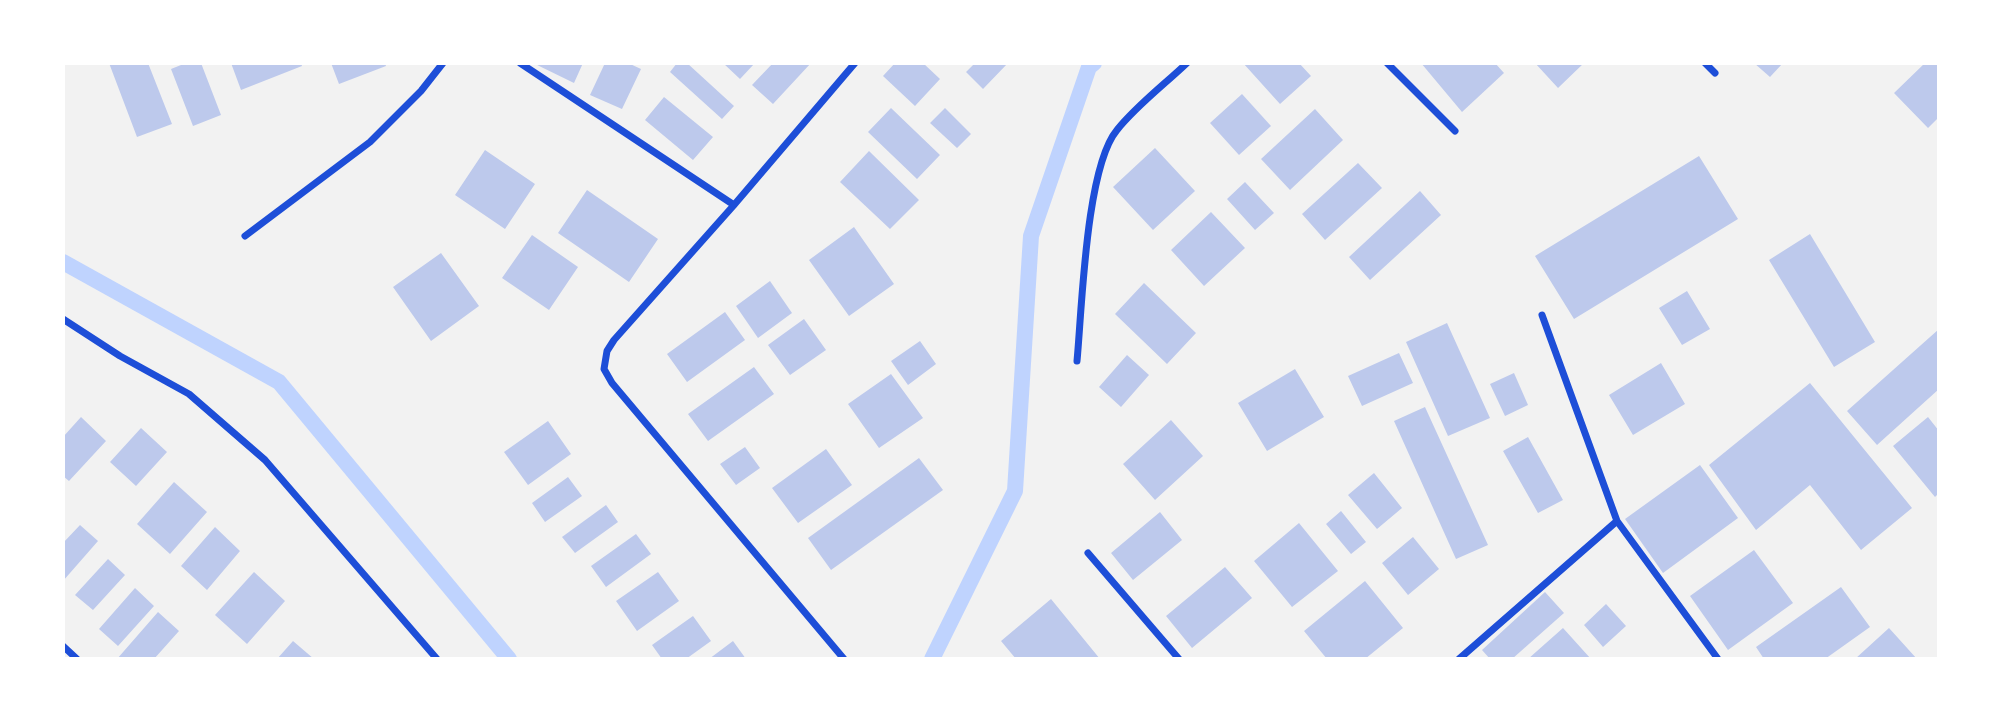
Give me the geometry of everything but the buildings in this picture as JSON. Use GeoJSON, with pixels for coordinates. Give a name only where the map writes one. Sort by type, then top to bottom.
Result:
{"type":"FeatureCollection","features":[{"type":"Feature","properties":{"kind":"street"},"geometry":{"type":"LineString","coordinates":[[245,236],[370,142],[421,92],[443,63]]}},
{"type":"Feature","properties":{"kind":"street"},"geometry":{"type":"LineString","coordinates":[[520,63],[734,205]]}},
{"type":"Feature","properties":{"kind":"street"},"geometry":{"type":"LineString","coordinates":[[844,659],[612,383],[604,369],[607,351],[614,340],[855,63]]}},
{"type":"Feature","properties":{"kind":"street"},"geometry":{"type":"LineString","coordinates":[[1077,361],[1089,226],[1101,161],[1116,131],[1187,63]]}},
{"type":"Feature","properties":{"kind":"street"},"geometry":{"type":"LineString","coordinates":[[1387,63],[1455,131]]}},
{"type":"Feature","properties":{"kind":"street"},"geometry":{"type":"LineString","coordinates":[[1704,63],[1715,73]]}},
{"type":"Feature","properties":{"kind":"street"},"geometry":{"type":"LineString","coordinates":[[1542,315],[1617,521],[1718,659]]}},
{"type":"Feature","properties":{"kind":"street"},"geometry":{"type":"LineString","coordinates":[[63,319],[120,356],[189,394],[265,460],[437,659]]}},
{"type":"Feature","properties":{"kind":"street"},"geometry":{"type":"LineString","coordinates":[[1459,659],[1617,521]]}},
{"type":"Feature","properties":{"kind":"street"},"geometry":{"type":"LineString","coordinates":[[1088,553],[1178,659]]}},
{"type":"Feature","properties":{"kind":"street"},"geometry":{"type":"LineString","coordinates":[[63,646],[77,659]]}},
{"type":"Feature","properties":{"kind":"waterway"},"geometry":{"type":"LineString","coordinates":[[932,659],[1015,491],[1031,236],[1089,67],[1094,63]]}},
{"type":"Feature","properties":{"kind":"waterway"},"geometry":{"type":"LineString","coordinates":[[63,262],[279,382],[509,659]]}}]}
